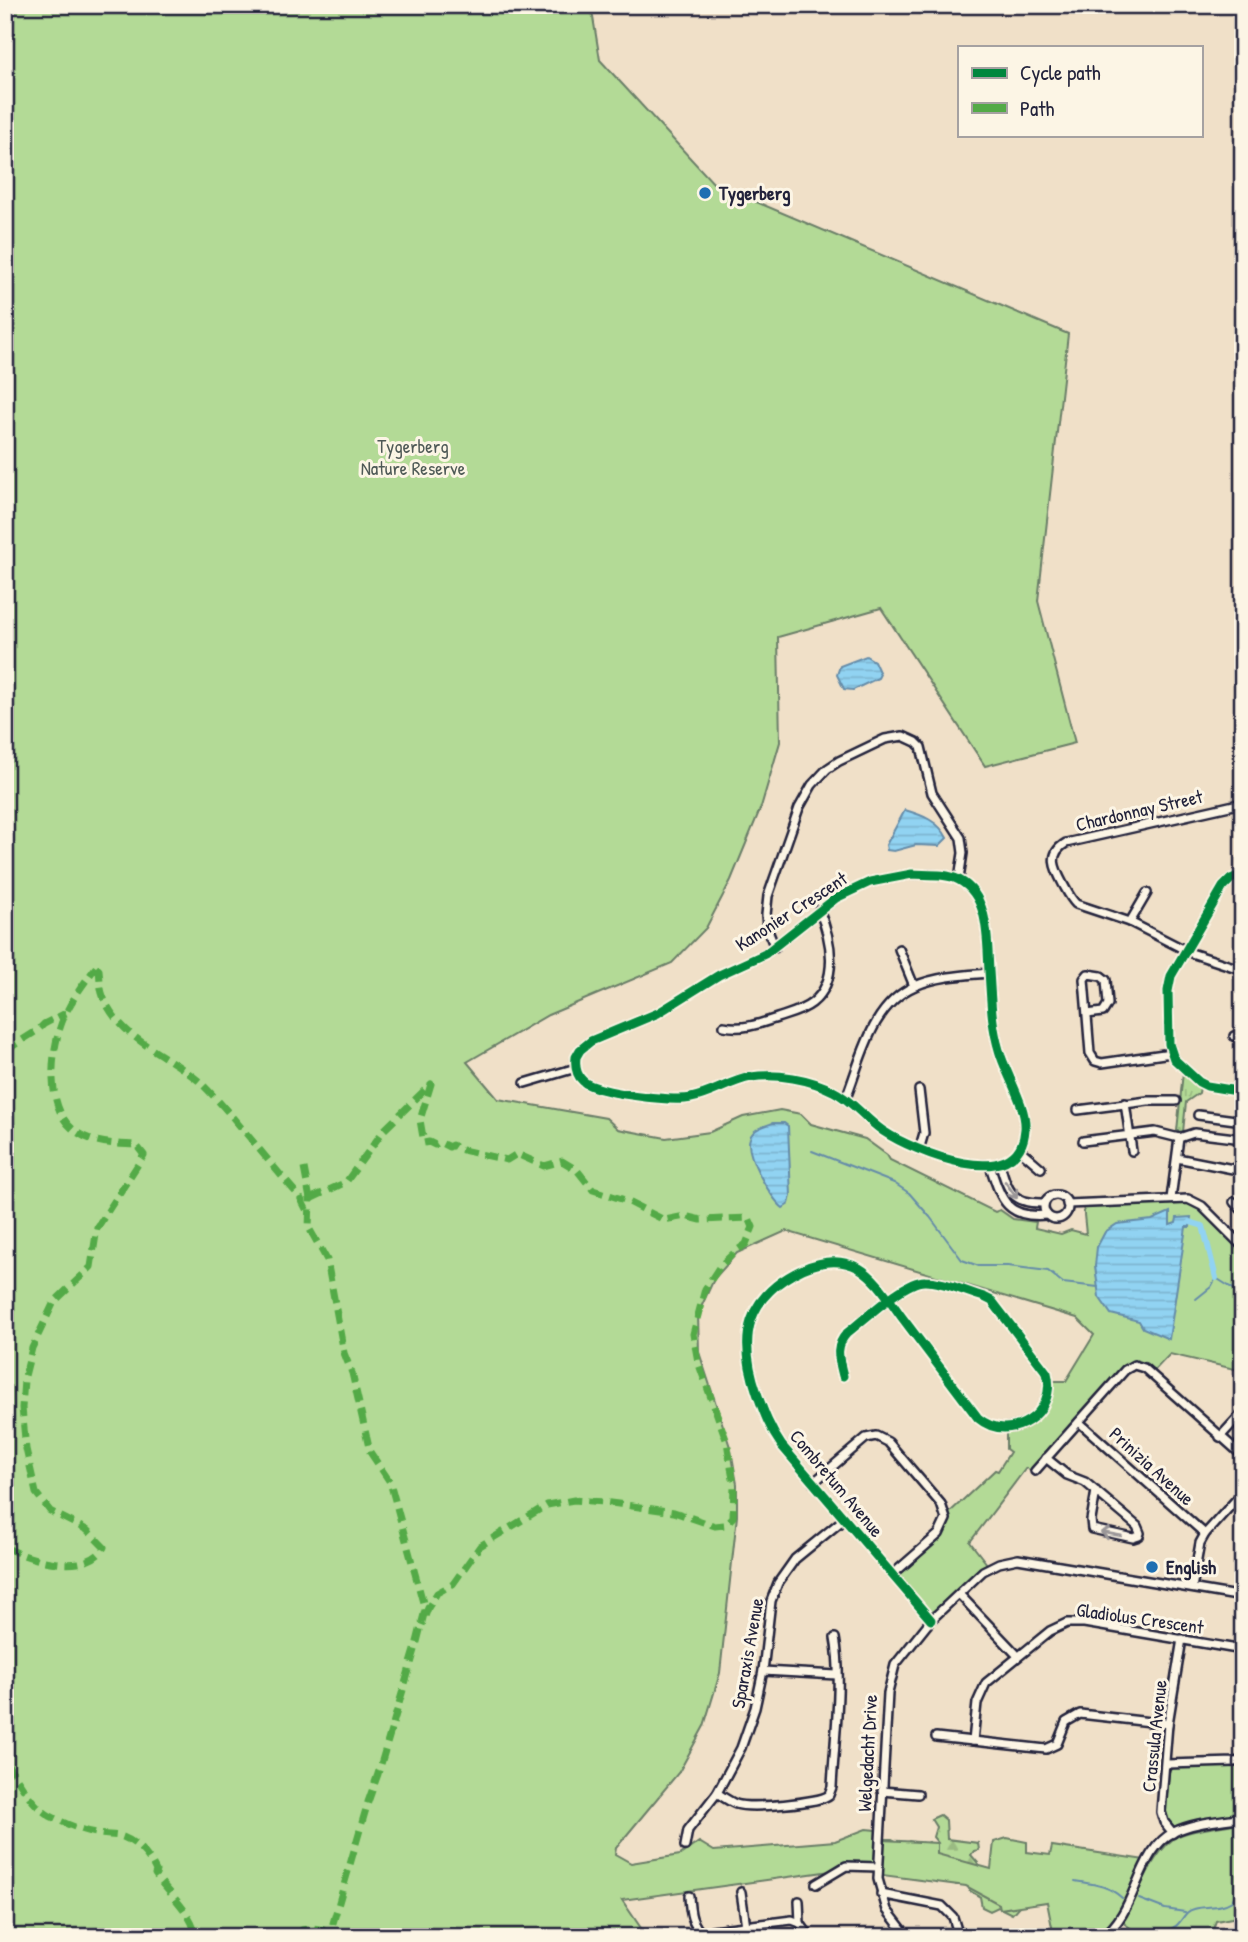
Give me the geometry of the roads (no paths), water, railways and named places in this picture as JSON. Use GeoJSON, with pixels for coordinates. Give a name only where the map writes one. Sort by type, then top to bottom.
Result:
{"type":"FeatureCollection","features":[{"type":"Feature","properties":{"kind":"street"},"geometry":{"type":"LineString","coordinates":[[525,1083],[576,1068],[583,1082],[595,1088],[666,1100],[694,1098],[741,1079],[762,1076],[805,1081],[823,1086],[846,1098],[882,1130],[919,1150],[957,1162],[990,1166],[1009,1159],[1018,1149],[1024,1137],[1025,1117],[998,1048],[991,1012],[981,904],[969,887],[959,879],[961,838],[932,793],[921,747],[916,742],[904,736],[886,739],[827,769],[805,794],[766,905],[767,928],[775,948]]}},
{"type":"Feature","properties":{"kind":"street","name":"Chardonnay Street"},"geometry":{"type":"LineString","coordinates":[[1243,803],[1069,842],[1060,846],[1054,855],[1054,866],[1072,900],[1079,905],[1130,922],[1185,950],[1243,970]]}},
{"type":"Feature","properties":{"kind":"street"},"geometry":{"type":"LineString","coordinates":[[1243,874],[1225,884],[1172,972],[1168,986],[1171,1053],[1177,1062],[1203,1084],[1243,1091]]}},
{"type":"Feature","properties":{"kind":"street","name":"Kanonier Crescent"},"geometry":{"type":"LineString","coordinates":[[576,1068],[576,1057],[585,1045],[658,1013],[719,975],[775,948],[819,911],[853,889],[893,876],[930,875],[959,879]]}},
{"type":"Feature","properties":{"kind":"street"},"geometry":{"type":"LineString","coordinates":[[1130,922],[1147,893]]}},
{"type":"Feature","properties":{"kind":"street"},"geometry":{"type":"LineString","coordinates":[[724,1026],[735,1028],[761,1024],[803,1009],[818,997],[828,981],[830,961],[827,933],[819,911]]}},
{"type":"Feature","properties":{"kind":"street"},"geometry":{"type":"LineString","coordinates":[[898,949],[914,986]]}},
{"type":"Feature","properties":{"kind":"street"},"geometry":{"type":"LineString","coordinates":[[846,1098],[879,1017],[896,998],[914,986],[950,977],[989,973]]}},
{"type":"Feature","properties":{"kind":"street"},"geometry":{"type":"LineString","coordinates":[[1087,1014],[1103,1012],[1108,1004],[1106,980],[1092,973],[1084,979],[1090,1053],[1095,1061],[1102,1063],[1171,1053]]}},
{"type":"Feature","properties":{"kind":"street"},"geometry":{"type":"LineString","coordinates":[[919,1090],[924,1133],[919,1150]]}},
{"type":"Feature","properties":{"kind":"street"},"geometry":{"type":"LineString","coordinates":[[1078,1110],[1125,1103],[1176,1101]]}},
{"type":"Feature","properties":{"kind":"street"},"geometry":{"type":"LineString","coordinates":[[1125,1103],[1132,1151]]}},
{"type":"Feature","properties":{"kind":"street"},"geometry":{"type":"LineString","coordinates":[[1198,1115],[1243,1121]]}},
{"type":"Feature","properties":{"kind":"street"},"geometry":{"type":"LineString","coordinates":[[1083,1141],[1161,1132],[1179,1138],[1194,1133],[1243,1139]]}},
{"type":"Feature","properties":{"kind":"street"},"geometry":{"type":"LineString","coordinates":[[1171,1199],[1179,1138]]}},
{"type":"Feature","properties":{"kind":"street"},"geometry":{"type":"LineString","coordinates":[[1018,1149],[1041,1168]]}},
{"type":"Feature","properties":{"kind":"street"},"geometry":{"type":"LineString","coordinates":[[1177,1158],[1243,1171]]}},
{"type":"Feature","properties":{"kind":"street"},"geometry":{"type":"LineString","coordinates":[[1000,1164],[1007,1188],[1014,1196],[1027,1203],[1044,1203]]}},
{"type":"Feature","properties":{"kind":"street"},"geometry":{"type":"LineString","coordinates":[[990,1166],[998,1191],[1006,1205],[1015,1211],[1047,1215],[1054,1219],[1062,1217],[1067,1211],[1067,1204],[1062,1197],[1056,1195],[1048,1198],[1044,1203],[1047,1215]]}},
{"type":"Feature","properties":{"kind":"street"},"geometry":{"type":"LineString","coordinates":[[1067,1204],[1188,1199],[1199,1203],[1243,1247]]}},
{"type":"Feature","properties":{"kind":"street"},"geometry":{"type":"LineString","coordinates":[[1234,1202],[1243,1211]]}},
{"type":"Feature","properties":{"kind":"street","name":"Combretum Avenue"},"geometry":{"type":"LineString","coordinates":[[889,1300],[910,1284],[924,1281],[992,1301],[1045,1369],[1049,1387],[1044,1404],[1032,1419],[1015,1428],[999,1429],[983,1422],[872,1278],[844,1262],[813,1265],[781,1281],[762,1300],[753,1316],[747,1340],[747,1357],[770,1429],[931,1620]]}},
{"type":"Feature","properties":{"kind":"street"},"geometry":{"type":"LineString","coordinates":[[843,1376],[837,1354],[842,1339],[889,1300]]}},
{"type":"Feature","properties":{"kind":"street"},"geometry":{"type":"LineString","coordinates":[[1035,1471],[1125,1370],[1136,1365],[1144,1368],[1243,1456]]}},
{"type":"Feature","properties":{"kind":"street"},"geometry":{"type":"LineString","coordinates":[[1220,1437],[1243,1412]]}},
{"type":"Feature","properties":{"kind":"street","name":"Prinizia Avenue"},"geometry":{"type":"LineString","coordinates":[[1079,1422],[1205,1534]]}},
{"type":"Feature","properties":{"kind":"street"},"geometry":{"type":"LineString","coordinates":[[813,1483],[866,1438],[879,1436],[888,1442],[941,1504],[946,1519],[939,1534],[892,1575]]}},
{"type":"Feature","properties":{"kind":"street"},"geometry":{"type":"LineString","coordinates":[[1046,1458],[1067,1475],[1085,1482],[1096,1491],[1137,1526],[1139,1536],[1133,1538],[1092,1529],[1096,1491]]}},
{"type":"Feature","properties":{"kind":"street"},"geometry":{"type":"LineString","coordinates":[[1192,1588],[1200,1543],[1243,1492]]}},
{"type":"Feature","properties":{"kind":"street","name":"Sparaxis Avenue"},"geometry":{"type":"LineString","coordinates":[[685,1846],[688,1830],[717,1793],[741,1748],[755,1708],[763,1671],[771,1601],[780,1577],[795,1559],[844,1519]]}},
{"type":"Feature","properties":{"kind":"street","name":"Welgedacht Drive"},"geometry":{"type":"LineString","coordinates":[[908,1937],[891,1917],[881,1894],[878,1867],[888,1693],[891,1676],[902,1654],[931,1620],[989,1568],[1018,1559],[1243,1597]]}},
{"type":"Feature","properties":{"kind":"street"},"geometry":{"type":"LineString","coordinates":[[959,1594],[1018,1656]]}},
{"type":"Feature","properties":{"kind":"street","name":"Gladiolus Crescent"},"geometry":{"type":"LineString","coordinates":[[973,1741],[977,1703],[983,1688],[990,1679],[1053,1628],[1072,1622],[1243,1650]]}},
{"type":"Feature","properties":{"kind":"street"},"geometry":{"type":"LineString","coordinates":[[717,1793],[736,1804],[749,1806],[818,1801],[827,1797],[832,1787],[838,1653],[835,1638]]}},
{"type":"Feature","properties":{"kind":"street","name":"Crassula Avenue"},"geometry":{"type":"LineString","coordinates":[[1173,1833],[1164,1822],[1161,1812],[1167,1764],[1168,1724],[1182,1639]]}},
{"type":"Feature","properties":{"kind":"street"},"geometry":{"type":"LineString","coordinates":[[763,1671],[837,1675]]}},
{"type":"Feature","properties":{"kind":"street"},"geometry":{"type":"LineString","coordinates":[[936,1737],[1052,1748],[1059,1741],[1066,1722],[1080,1714],[1168,1724]]}},
{"type":"Feature","properties":{"kind":"street"},"geometry":{"type":"LineString","coordinates":[[1167,1764],[1235,1762],[1243,1759]]}},
{"type":"Feature","properties":{"kind":"street"},"geometry":{"type":"LineString","coordinates":[[882,1791],[918,1794]]}},
{"type":"Feature","properties":{"kind":"street"},"geometry":{"type":"LineString","coordinates":[[1102,1937],[1122,1916],[1155,1850],[1173,1833],[1243,1817]]}},
{"type":"Feature","properties":{"kind":"street"},"geometry":{"type":"LineString","coordinates":[[816,1884],[846,1866],[878,1867]]}},
{"type":"Feature","properties":{"kind":"street"},"geometry":{"type":"LineString","coordinates":[[741,1892],[746,1926]]}},
{"type":"Feature","properties":{"kind":"street"},"geometry":{"type":"LineString","coordinates":[[881,1894],[942,1906],[953,1917],[959,1937]]}},
{"type":"Feature","properties":{"kind":"street"},"geometry":{"type":"LineString","coordinates":[[689,1896],[690,1917],[695,1928],[704,1936],[712,1930],[792,1920],[800,1923]]}},
{"type":"Feature","properties":{"kind":"street"},"geometry":{"type":"LineString","coordinates":[[799,1901],[800,1923],[810,1937]]}},
{"type":"Feature","properties":{"kind":"water"},"geometry":{"type":"Polygon","coordinates":[[[866,656],[874,661],[880,674],[878,678],[853,690],[844,689],[837,675],[840,666],[866,656]]]}},
{"type":"Feature","properties":{"kind":"water"},"geometry":{"type":"Polygon","coordinates":[[[905,810],[935,823],[947,838],[939,846],[916,845],[894,851],[887,850],[886,845],[905,810]]]}},
{"type":"Feature","properties":{"kind":"water"},"geometry":{"type":"Polygon","coordinates":[[[773,1123],[784,1123],[788,1126],[791,1196],[789,1204],[783,1208],[760,1175],[749,1145],[754,1132],[773,1123]]]}},
{"type":"Feature","properties":{"kind":"water"},"geometry":{"type":"Polygon","coordinates":[[[1170,1212],[1170,1225],[1176,1223],[1177,1218],[1191,1217],[1190,1227],[1186,1227],[1169,1339],[1143,1328],[1139,1321],[1111,1314],[1099,1297],[1095,1266],[1097,1247],[1105,1232],[1117,1224],[1152,1220],[1170,1212]]]}},
{"type":"Feature","properties":{"kind":"waterway"},"geometry":{"type":"LineString","coordinates":[[812,1151],[894,1183],[909,1193],[962,1260],[979,1266],[1048,1271],[1063,1283],[1098,1287]]}},
{"type":"Feature","properties":{"kind":"waterway"},"geometry":{"type":"LineString","coordinates":[[1190,1222],[1203,1226],[1216,1278]]}},
{"type":"Feature","properties":{"kind":"waterway"},"geometry":{"type":"LineString","coordinates":[[1196,1299],[1211,1287],[1216,1278],[1243,1295]]}},
{"type":"Feature","properties":{"kind":"waterway"},"geometry":{"type":"LineString","coordinates":[[1154,1937],[1176,1926],[1191,1910],[1232,1901],[1243,1879]]}},
{"type":"Feature","properties":{"kind":"waterway"},"geometry":{"type":"LineString","coordinates":[[1075,1881],[1106,1888],[1122,1898]]}},
{"type":"Feature","properties":{"kind":"waterway"},"geometry":{"type":"LineString","coordinates":[[1139,1899],[1165,1909],[1185,1912]]}},
{"type":"Feature","properties":{"kind":"place","name":"Tygerberg"},"geometry":{"type":"Point","coordinates":[705,193]}},
{"type":"Feature","properties":{"kind":"place","name":"English"},"geometry":{"type":"Point","coordinates":[1152,1567]}},
{"type":"Feature","properties":{"kind":"park label","name":"Tygerberg Nature Reserve"},"geometry":{"type":"Point","coordinates":[413,457]}}]}
